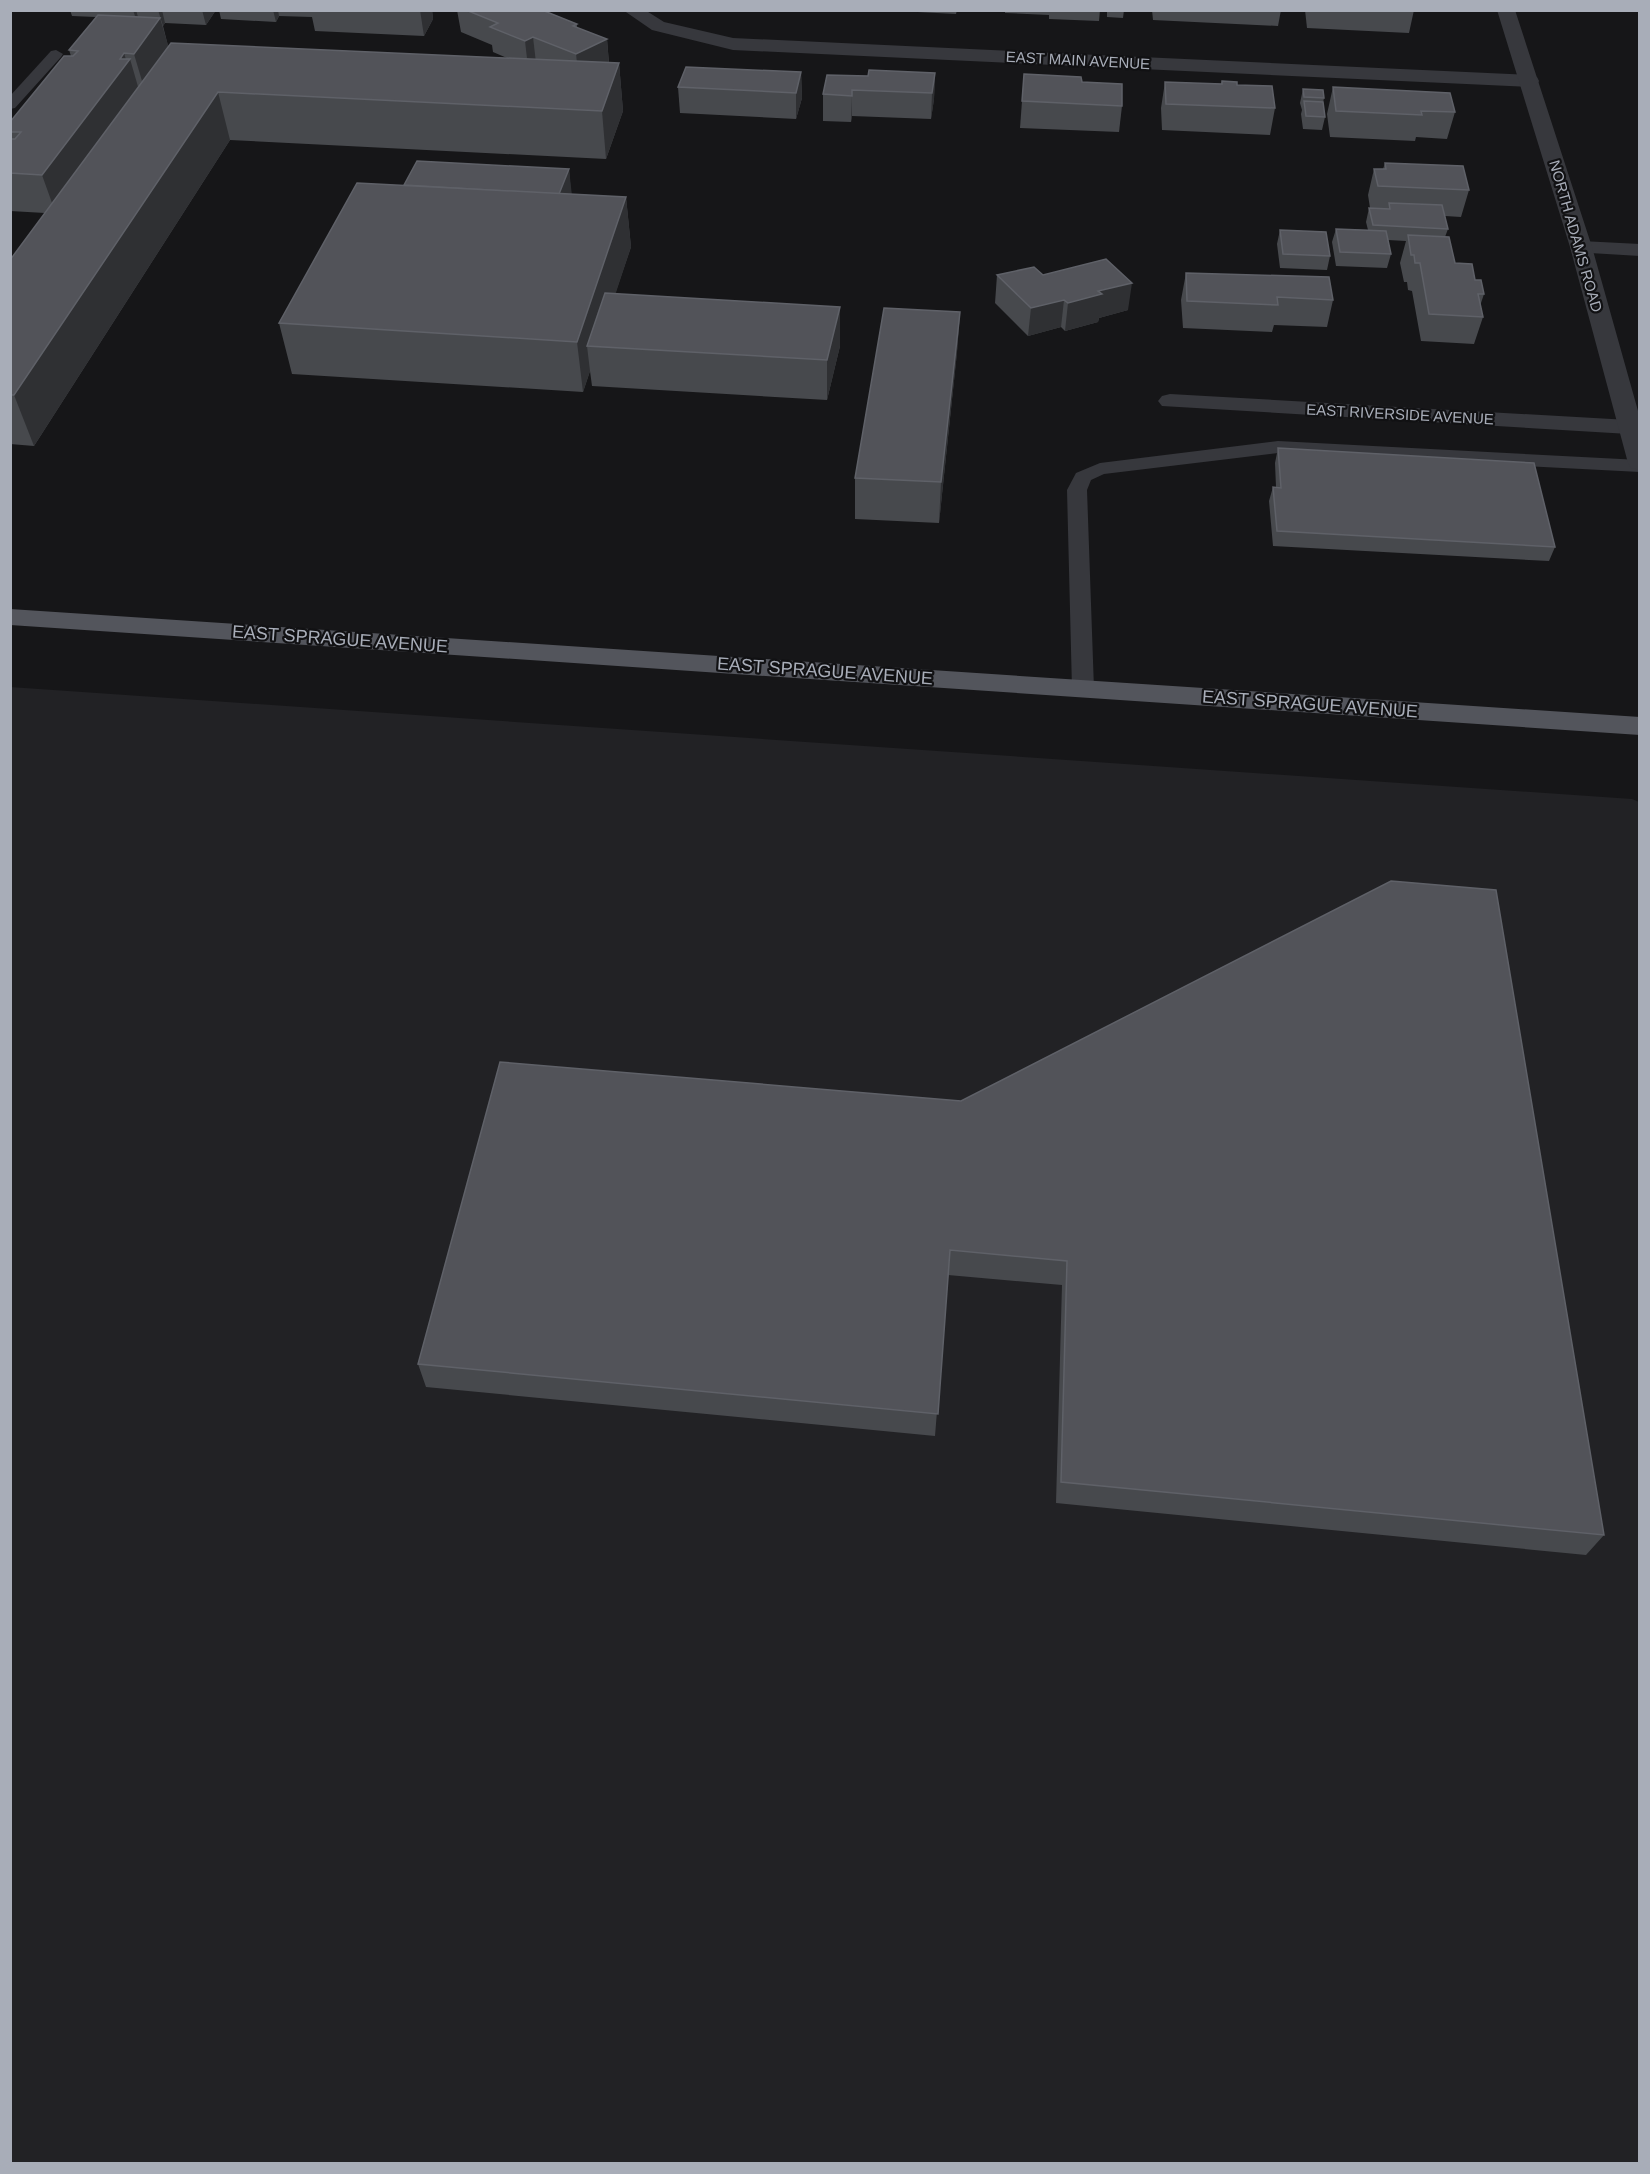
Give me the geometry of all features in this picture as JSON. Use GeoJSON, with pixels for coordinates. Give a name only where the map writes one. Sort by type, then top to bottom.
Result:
{"type":"FeatureCollection","features":[{"type":"Feature","properties":{"kind":"main road","name":"EAST SPRAGUE AVENUE"},"geometry":{"type":"LineString","coordinates":[[10,617],[1640,726]]}},
{"type":"Feature","properties":{"kind":"street","name":"EAST MAIN AVENUE"},"geometry":{"type":"LineString","coordinates":[[633,10],[658,26],[733,44],[1530,81]]}},
{"type":"Feature","properties":{"kind":"street","name":"NORTH ADAMS ROAD"},"geometry":{"type":"LineString","coordinates":[[1506,10],[1581,247],[1640,464]]}},
{"type":"Feature","properties":{"kind":"street"},"geometry":{"type":"LineString","coordinates":[[1581,247],[1640,250]]}},
{"type":"Feature","properties":{"kind":"street","name":"EAST RIVERSIDE AVENUE"},"geometry":{"type":"LineString","coordinates":[[1170,401],[1629,427]]}},
{"type":"Feature","properties":{"kind":"lane"},"geometry":{"type":"LineString","coordinates":[[10,105],[56,54]]}},
{"type":"Feature","properties":{"kind":"lane"},"geometry":{"type":"LineString","coordinates":[[1083,689],[1077,490],[1083,477],[1100,469],[1278,447],[1640,464]]}},
{"type":"Feature","properties":{"kind":"shaded area"},"geometry":{"type":"Polygon","coordinates":[[[10,687],[1632,799],[1639,802],[1639,2163],[11,2163],[10,687]]]}},
{"type":"Feature","properties":{"kind":"building"},"geometry":{"type":"Polygon","coordinates":[[[466,10],[542,10],[577,24],[573,26],[607,39],[576,54],[533,37],[525,41],[490,27],[498,23],[466,10]]]}},
{"type":"Feature","properties":{"kind":"building"},"geometry":{"type":"Polygon","coordinates":[[[98,15],[160,18],[134,54],[124,53],[120,59],[130,59],[42,175],[10,173],[10,139],[15,139],[21,132],[10,132],[10,122],[64,56],[73,56],[78,51],[69,50],[98,15]]]}},
{"type":"Feature","properties":{"kind":"building"},"geometry":{"type":"Polygon","coordinates":[[[171,43],[619,63],[602,111],[218,92],[14,395],[10,395],[10,260],[171,43]]]}},
{"type":"Feature","properties":{"kind":"building"},"geometry":{"type":"Polygon","coordinates":[[[686,67],[801,72],[796,93],[678,87],[686,67]]]}},
{"type":"Feature","properties":{"kind":"building"},"geometry":{"type":"Polygon","coordinates":[[[869,70],[935,73],[932,93],[852,90],[852,96],[823,94],[827,75],[868,76],[869,70]]]}},
{"type":"Feature","properties":{"kind":"building"},"geometry":{"type":"Polygon","coordinates":[[[1024,74],[1081,77],[1082,82],[1122,84],[1122,106],[1022,101],[1024,74]]]}},
{"type":"Feature","properties":{"kind":"building"},"geometry":{"type":"Polygon","coordinates":[[[1222,81],[1237,82],[1237,85],[1272,86],[1275,108],[1166,104],[1165,82],[1222,84],[1222,81]]]}},
{"type":"Feature","properties":{"kind":"building"},"geometry":{"type":"Polygon","coordinates":[[[1333,87],[1450,93],[1455,112],[1421,111],[1422,115],[1336,111],[1333,87]]]}},
{"type":"Feature","properties":{"kind":"building"},"geometry":{"type":"Polygon","coordinates":[[[1303,89],[1323,90],[1324,98],[1304,97],[1303,89]]]}},
{"type":"Feature","properties":{"kind":"building"},"geometry":{"type":"Polygon","coordinates":[[[1304,101],[1323,102],[1325,117],[1306,116],[1304,101]]]}},
{"type":"Feature","properties":{"kind":"building"},"geometry":{"type":"Polygon","coordinates":[[[417,161],[569,169],[559,194],[404,185],[417,161]]]}},
{"type":"Feature","properties":{"kind":"building"},"geometry":{"type":"Polygon","coordinates":[[[1385,163],[1463,166],[1469,190],[1378,186],[1374,169],[1386,169],[1385,163]]]}},
{"type":"Feature","properties":{"kind":"building"},"geometry":{"type":"Polygon","coordinates":[[[357,183],[626,197],[577,342],[279,323],[357,183]]]}},
{"type":"Feature","properties":{"kind":"building"},"geometry":{"type":"Polygon","coordinates":[[[1389,203],[1442,205],[1448,229],[1373,225],[1369,208],[1390,209],[1389,203]]]}},
{"type":"Feature","properties":{"kind":"building"},"geometry":{"type":"Polygon","coordinates":[[[1336,229],[1386,231],[1391,254],[1340,252],[1336,229]]]}},
{"type":"Feature","properties":{"kind":"building"},"geometry":{"type":"Polygon","coordinates":[[[1280,230],[1326,232],[1330,256],[1283,254],[1280,230]]]}},
{"type":"Feature","properties":{"kind":"building"},"geometry":{"type":"Polygon","coordinates":[[[1408,235],[1449,237],[1455,263],[1472,264],[1475,280],[1481,280],[1484,294],[1478,294],[1483,317],[1429,314],[1420,263],[1415,263],[1414,255],[1411,255],[1408,235]]]}},
{"type":"Feature","properties":{"kind":"building"},"geometry":{"type":"Polygon","coordinates":[[[1106,259],[1132,283],[1098,291],[1102,294],[1068,303],[1064,300],[1031,308],[997,275],[1034,267],[1043,275],[1106,259]]]}},
{"type":"Feature","properties":{"kind":"building"},"geometry":{"type":"Polygon","coordinates":[[[1186,273],[1329,277],[1333,300],[1277,297],[1278,305],[1187,301],[1186,273]]]}},
{"type":"Feature","properties":{"kind":"building"},"geometry":{"type":"Polygon","coordinates":[[[605,293],[840,307],[827,360],[587,346],[605,293]]]}},
{"type":"Feature","properties":{"kind":"building"},"geometry":{"type":"Polygon","coordinates":[[[884,308],[960,312],[941,482],[855,478],[884,308]]]}},
{"type":"Feature","properties":{"kind":"building"},"geometry":{"type":"Polygon","coordinates":[[[1278,448],[1534,463],[1555,547],[1277,531],[1273,487],[1281,488],[1278,448]]]}},
{"type":"Feature","properties":{"kind":"building"},"geometry":{"type":"Polygon","coordinates":[[[1391,881],[1496,890],[1604,1535],[1061,1482],[1067,1261],[950,1250],[938,1414],[418,1364],[500,1062],[961,1101],[1391,881]]]}}]}
